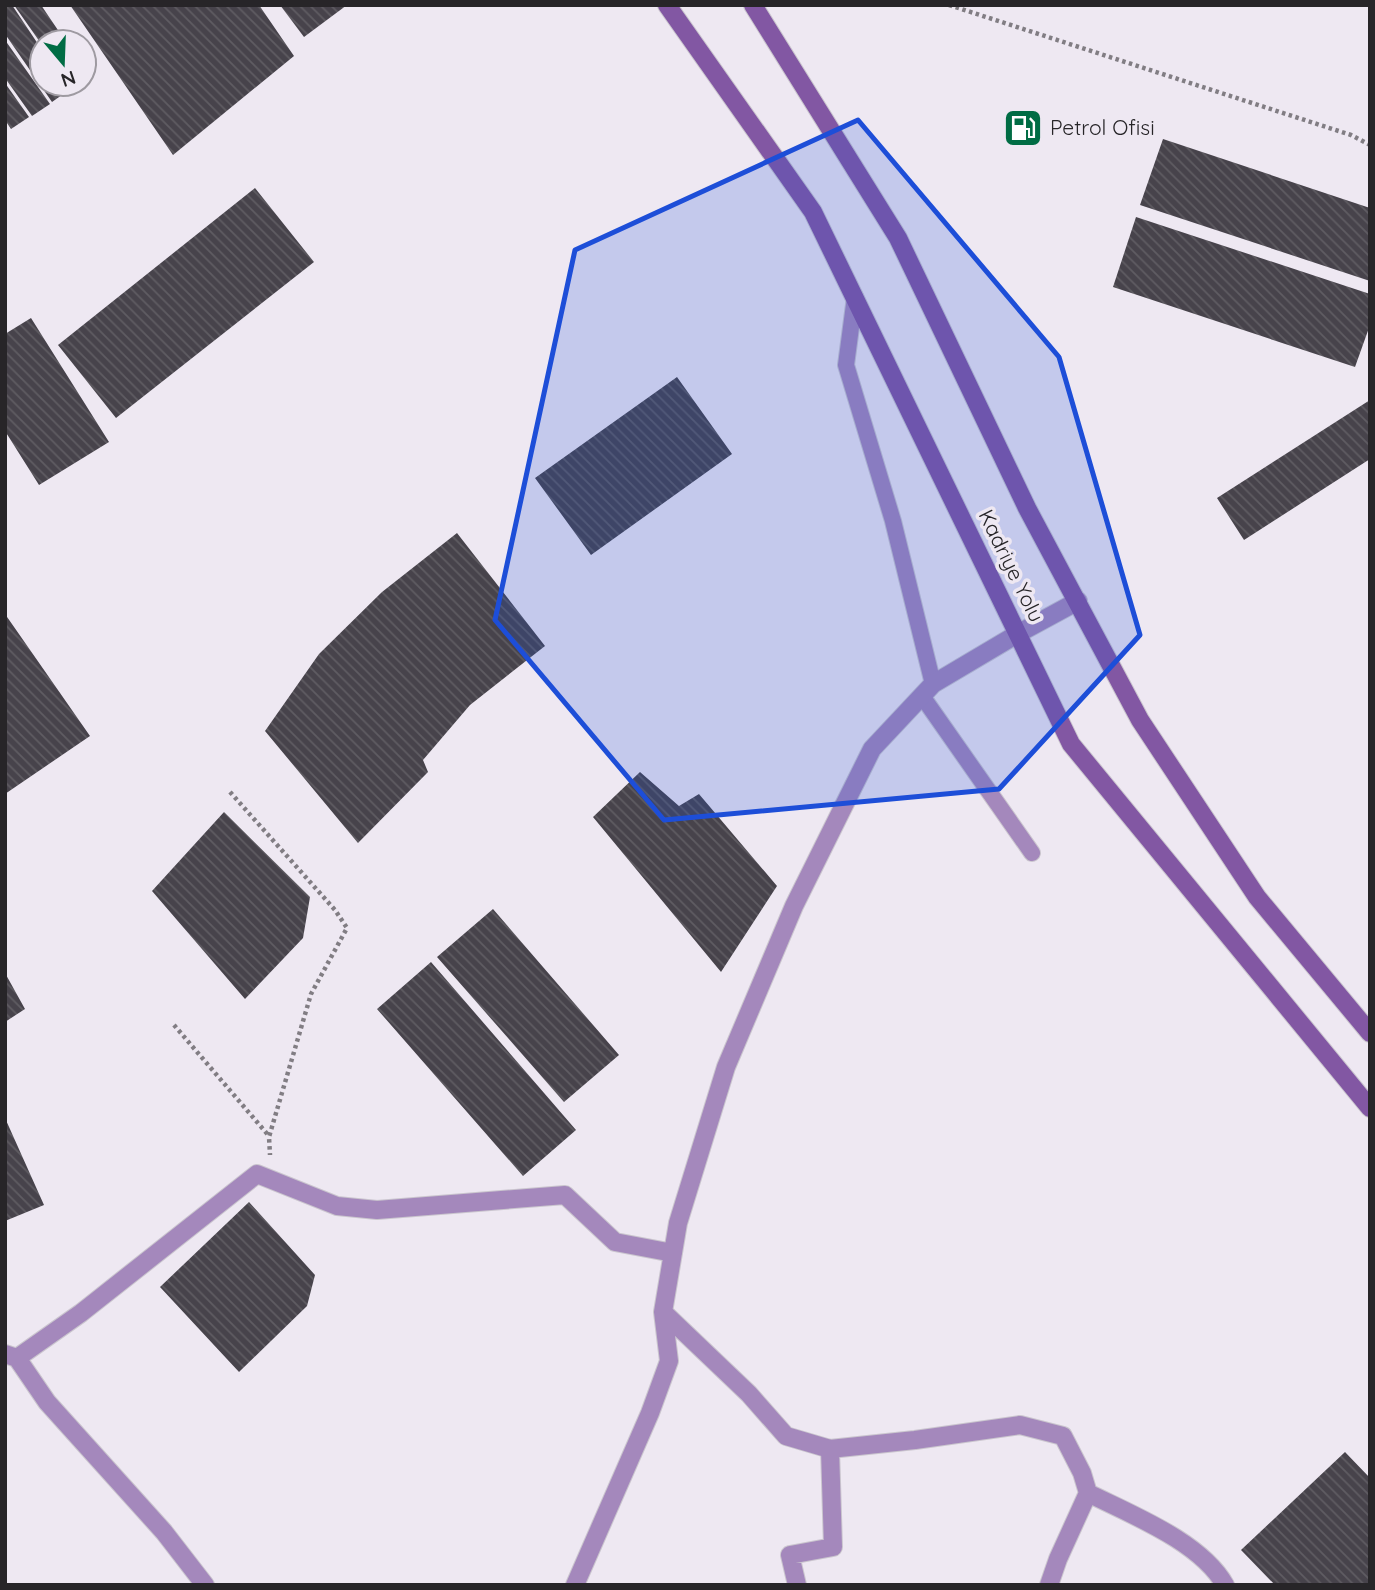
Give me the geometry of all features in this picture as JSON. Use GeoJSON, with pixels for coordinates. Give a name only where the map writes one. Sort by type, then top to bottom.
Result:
{"type":"FeatureCollection","features":[{"type":"Feature","properties":{"kind":"main road","name":"Kadriye Yolu"},"geometry":{"type":"LineString","coordinates":[[667,5],[813,212],[1071,744],[1370,1108]]}},
{"type":"Feature","properties":{"kind":"main road","name":"Kadriye Yolu"},"geometry":{"type":"LineString","coordinates":[[753,5],[898,238],[1027,508],[1140,720],[1257,897],[1370,1033]]}},
{"type":"Feature","properties":{"kind":"street"},"geometry":{"type":"LineString","coordinates":[[575,1585],[650,1413],[669,1361],[663,1312],[678,1223],[726,1067],[794,906],[872,749],[927,690],[1018,633],[1078,601]]}},
{"type":"Feature","properties":{"kind":"street"},"geometry":{"type":"LineString","coordinates":[[205,1585],[164,1532],[47,1402],[11,1356],[81,1313],[257,1174],[337,1206],[377,1210],[565,1195],[615,1242],[673,1253]]}},
{"type":"Feature","properties":{"kind":"street"},"geometry":{"type":"LineString","coordinates":[[663,1312],[749,1394],[786,1436],[830,1448],[915,1440],[1020,1425],[1063,1436],[1082,1473],[1088,1493],[1049,1585]]}},
{"type":"Feature","properties":{"kind":"street"},"geometry":{"type":"LineString","coordinates":[[797,1585],[790,1555],[833,1547],[830,1448]]}},
{"type":"Feature","properties":{"kind":"street"},"geometry":{"type":"LineString","coordinates":[[1088,1493],[1161,1529],[1216,1568],[1226,1585]]}},
{"type":"Feature","properties":{"kind":"lane"},"geometry":{"type":"LineString","coordinates":[[855,298],[846,365],[893,521],[927,690],[1032,853]]}},
{"type":"Feature","properties":{"kind":"path"},"geometry":{"type":"LineString","coordinates":[[949,5],[1351,135],[1370,145]]}},
{"type":"Feature","properties":{"kind":"path"},"geometry":{"type":"LineString","coordinates":[[230,792],[335,910],[347,929],[310,994],[269,1137],[272,1180]]}},
{"type":"Feature","properties":{"kind":"path"},"geometry":{"type":"LineString","coordinates":[[174,1025],[269,1137]]}},
{"type":"Feature","properties":{"kind":"highlighted area"},"geometry":{"type":"Polygon","coordinates":[[[858,120],[1059,357],[1140,635],[999,789],[664,820],[495,620],[575,250],[858,120]]]}},
{"type":"Feature","properties":{"kind":"building"},"geometry":{"type":"Polygon","coordinates":[[[5,5],[12,5],[28,29],[28,67],[5,34],[5,5]]]}},
{"type":"Feature","properties":{"kind":"building"},"geometry":{"type":"Polygon","coordinates":[[[14,5],[41,5],[57,28],[30,28],[14,5]]]}},
{"type":"Feature","properties":{"kind":"building"},"geometry":{"type":"Polygon","coordinates":[[[70,5],[259,5],[294,56],[173,155],[98,46],[98,28],[86,28],[70,5]]]}},
{"type":"Feature","properties":{"kind":"building"},"geometry":{"type":"Polygon","coordinates":[[[280,5],[347,5],[304,37],[280,5]]]}},
{"type":"Feature","properties":{"kind":"building"},"geometry":{"type":"Polygon","coordinates":[[[5,40],[28,73],[28,98],[46,98],[50,104],[32,116],[5,78],[5,40]]]}},
{"type":"Feature","properties":{"kind":"building"},"geometry":{"type":"Polygon","coordinates":[[[5,83],[29,117],[11,129],[5,120],[5,83]]]}},
{"type":"Feature","properties":{"kind":"building"},"geometry":{"type":"Polygon","coordinates":[[[1163,139],[1370,208],[1370,281],[1140,205],[1163,139]]]}},
{"type":"Feature","properties":{"kind":"building"},"geometry":{"type":"Polygon","coordinates":[[[255,188],[314,262],[116,418],[58,345],[255,188]]]}},
{"type":"Feature","properties":{"kind":"building"},"geometry":{"type":"Polygon","coordinates":[[[1136,217],[1370,294],[1370,325],[1355,367],[1113,287],[1136,217]]]}},
{"type":"Feature","properties":{"kind":"building"},"geometry":{"type":"Polygon","coordinates":[[[31,318],[109,442],[39,485],[5,431],[5,334],[31,318]]]}},
{"type":"Feature","properties":{"kind":"building"},"geometry":{"type":"Polygon","coordinates":[[[677,377],[732,454],[591,555],[535,478],[677,377]]]}},
{"type":"Feature","properties":{"kind":"building"},"geometry":{"type":"Polygon","coordinates":[[[1370,400],[1370,459],[1244,540],[1217,498],[1370,400]]]}},
{"type":"Feature","properties":{"kind":"building"},"geometry":{"type":"Polygon","coordinates":[[[457,533],[545,646],[470,705],[423,760],[428,772],[358,843],[265,731],[319,654],[382,592],[457,533]]]}},
{"type":"Feature","properties":{"kind":"building"},"geometry":{"type":"Polygon","coordinates":[[[5,614],[90,736],[5,794],[5,614]]]}},
{"type":"Feature","properties":{"kind":"building"},"geometry":{"type":"Polygon","coordinates":[[[640,772],[679,806],[699,794],[777,886],[721,972],[593,817],[640,772]]]}},
{"type":"Feature","properties":{"kind":"building"},"geometry":{"type":"Polygon","coordinates":[[[224,812],[310,897],[303,938],[245,999],[152,891],[224,812]]]}},
{"type":"Feature","properties":{"kind":"building"},"geometry":{"type":"Polygon","coordinates":[[[493,909],[619,1055],[564,1102],[437,957],[493,909]]]}},
{"type":"Feature","properties":{"kind":"building"},"geometry":{"type":"Polygon","coordinates":[[[431,962],[576,1130],[523,1176],[377,1009],[431,962]]]}},
{"type":"Feature","properties":{"kind":"building"},"geometry":{"type":"Polygon","coordinates":[[[5,973],[25,1009],[5,1022],[5,973]]]}},
{"type":"Feature","properties":{"kind":"building"},"geometry":{"type":"Polygon","coordinates":[[[5,1118],[44,1205],[5,1221],[5,1118]]]}},
{"type":"Feature","properties":{"kind":"building"},"geometry":{"type":"Polygon","coordinates":[[[249,1202],[315,1275],[307,1306],[239,1372],[160,1287],[249,1202]]]}},
{"type":"Feature","properties":{"kind":"building"},"geometry":{"type":"Polygon","coordinates":[[[1345,1452],[1370,1478],[1370,1585],[1275,1585],[1241,1550],[1345,1452]]]}},
{"type":"Feature","properties":{"kind":"place","name":"Petrol Ofisi"},"geometry":{"type":"Point","coordinates":[1023,128]}}]}
